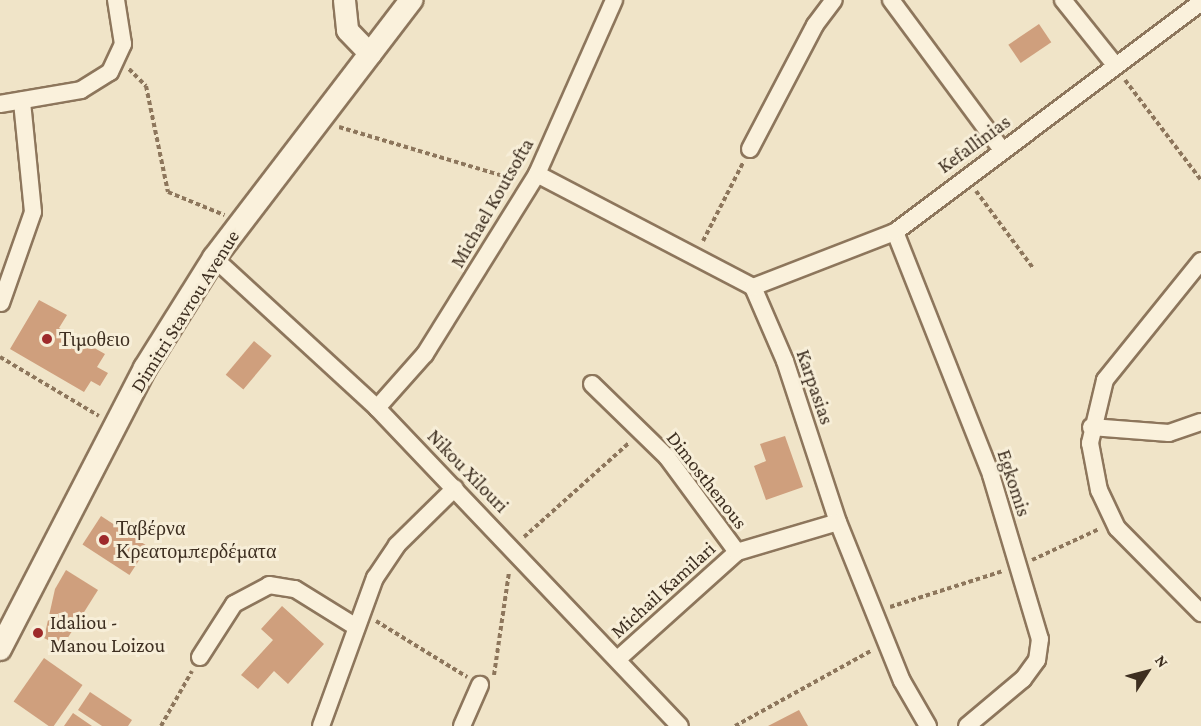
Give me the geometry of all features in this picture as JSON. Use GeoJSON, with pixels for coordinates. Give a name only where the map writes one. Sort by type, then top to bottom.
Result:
{"type":"FeatureCollection","features":[{"type":"Feature","properties":{"kind":"main road","name":"Dimitri Stavrou Avenue"},"geometry":{"type":"LineString","coordinates":[[0,649],[115,426],[214,258],[411,0]]}},
{"type":"Feature","properties":{"kind":"street"},"geometry":{"type":"LineString","coordinates":[[0,104],[91,86],[120,60],[123,36],[116,0]]}},
{"type":"Feature","properties":{"kind":"street"},"geometry":{"type":"LineString","coordinates":[[344,0],[347,30],[370,54]]}},
{"type":"Feature","properties":{"kind":"street","name":"Michael Koutsofta"},"geometry":{"type":"LineString","coordinates":[[376,408],[425,354],[534,179],[614,0]]}},
{"type":"Feature","properties":{"kind":"street"},"geometry":{"type":"LineString","coordinates":[[750,149],[815,25],[834,0]]}},
{"type":"Feature","properties":{"kind":"street"},"geometry":{"type":"LineString","coordinates":[[891,0],[1002,150]]}},
{"type":"Feature","properties":{"kind":"street"},"geometry":{"type":"LineString","coordinates":[[1063,0],[1115,65]]}},
{"type":"Feature","properties":{"kind":"street","name":"Kefallinias"},"geometry":{"type":"LineString","coordinates":[[753,287],[895,232],[965,176],[1201,2]]}},
{"type":"Feature","properties":{"kind":"street"},"geometry":{"type":"LineString","coordinates":[[1,303],[33,212],[22,101]]}},
{"type":"Feature","properties":{"kind":"street"},"geometry":{"type":"LineString","coordinates":[[534,179],[695,256],[753,287]]}},
{"type":"Feature","properties":{"kind":"street","name":"Egkomis"},"geometry":{"type":"LineString","coordinates":[[895,232],[978,441],[1019,566],[1040,649],[1023,679],[967,726]]}},
{"type":"Feature","properties":{"kind":"street","name":"Nikou Xilouri"},"geometry":{"type":"LineString","coordinates":[[214,258],[376,408],[619,658],[680,726]]}},
{"type":"Feature","properties":{"kind":"street"},"geometry":{"type":"LineString","coordinates":[[1201,261],[1115,364],[1098,394],[1091,427],[1094,474],[1113,523],[1201,613]]}},
{"type":"Feature","properties":{"kind":"street","name":"Karpasias"},"geometry":{"type":"LineString","coordinates":[[753,287],[785,361],[838,522],[874,613],[886,643],[928,726]]}},
{"type":"Feature","properties":{"kind":"street","name":"Dimosthenous"},"geometry":{"type":"LineString","coordinates":[[592,384],[667,457],[737,552]]}},
{"type":"Feature","properties":{"kind":"street"},"geometry":{"type":"LineString","coordinates":[[1091,427],[1169,433],[1201,422]]}},
{"type":"Feature","properties":{"kind":"street"},"geometry":{"type":"LineString","coordinates":[[321,726],[357,618],[397,545],[455,488]]}},
{"type":"Feature","properties":{"kind":"street","name":"Michail Kamilari"},"geometry":{"type":"LineString","coordinates":[[619,658],[737,552],[838,522]]}},
{"type":"Feature","properties":{"kind":"street"},"geometry":{"type":"LineString","coordinates":[[200,657],[234,604],[269,585],[295,589],[357,618]]}},
{"type":"Feature","properties":{"kind":"street"},"geometry":{"type":"LineString","coordinates":[[462,726],[480,685]]}},
{"type":"Feature","properties":{"kind":"path"},"geometry":{"type":"LineString","coordinates":[[120,60],[146,86],[168,192],[241,222]]}},
{"type":"Feature","properties":{"kind":"path"},"geometry":{"type":"LineString","coordinates":[[1115,65],[1201,180]]}},
{"type":"Feature","properties":{"kind":"path"},"geometry":{"type":"LineString","coordinates":[[319,121],[534,179]]}},
{"type":"Feature","properties":{"kind":"path"},"geometry":{"type":"LineString","coordinates":[[695,256],[750,149]]}},
{"type":"Feature","properties":{"kind":"path"},"geometry":{"type":"LineString","coordinates":[[965,176],[1033,268]]}},
{"type":"Feature","properties":{"kind":"path"},"geometry":{"type":"LineString","coordinates":[[0,357],[115,426]]}},
{"type":"Feature","properties":{"kind":"path"},"geometry":{"type":"LineString","coordinates":[[357,618],[480,685],[493,680],[513,548],[641,432]]}},
{"type":"Feature","properties":{"kind":"path"},"geometry":{"type":"LineString","coordinates":[[874,613],[1019,566],[1113,523]]}},
{"type":"Feature","properties":{"kind":"path"},"geometry":{"type":"LineString","coordinates":[[735,726],[886,643]]}},
{"type":"Feature","properties":{"kind":"path"},"geometry":{"type":"LineString","coordinates":[[161,726],[200,657]]}},
{"type":"Feature","properties":{"kind":"building"},"geometry":{"type":"Polygon","coordinates":[[[1039,24],[1051,42],[1021,63],[1008,45],[1039,24]]]}},
{"type":"Feature","properties":{"kind":"building","name":"Τιμοθειο"},"geometry":{"type":"Polygon","coordinates":[[[39,300],[67,315],[59,328],[105,354],[97,367],[108,373],[100,386],[91,381],[84,392],[10,349],[39,300]]]}},
{"type":"Feature","properties":{"kind":"building"},"geometry":{"type":"Polygon","coordinates":[[[254,341],[272,356],[243,389],[226,375],[254,341]]]}},
{"type":"Feature","properties":{"kind":"building"},"geometry":{"type":"Polygon","coordinates":[[[785,436],[803,487],[766,500],[754,466],[766,461],[760,444],[785,436]]]}},
{"type":"Feature","properties":{"kind":"building"},"geometry":{"type":"Polygon","coordinates":[[[101,516],[148,546],[129,575],[82,545],[101,516]]]}},
{"type":"Feature","properties":{"kind":"building"},"geometry":{"type":"Polygon","coordinates":[[[66,570],[98,590],[62,647],[44,638],[55,589],[66,570]]]}},
{"type":"Feature","properties":{"kind":"building"},"geometry":{"type":"Polygon","coordinates":[[[282,606],[324,644],[288,684],[274,671],[258,689],[241,675],[273,640],[261,629],[282,606]]]}},
{"type":"Feature","properties":{"kind":"building"},"geometry":{"type":"Polygon","coordinates":[[[44,658],[83,685],[54,726],[49,726],[14,701],[44,658]]]}},
{"type":"Feature","properties":{"kind":"building"},"geometry":{"type":"Polygon","coordinates":[[[90,692],[132,720],[128,726],[102,726],[78,710],[90,692]]]}},
{"type":"Feature","properties":{"kind":"building"},"geometry":{"type":"Polygon","coordinates":[[[799,710],[808,726],[768,726],[799,710]]]}},
{"type":"Feature","properties":{"kind":"building"},"geometry":{"type":"Polygon","coordinates":[[[73,713],[92,726],[64,726],[73,713]]]}},
{"type":"Feature","properties":{"kind":"place","name":"Τιμοθειο"},"geometry":{"type":"Point","coordinates":[47,339]}},
{"type":"Feature","properties":{"kind":"place","name":"Ταβέρνα Κρεατομπερδέματα"},"geometry":{"type":"Point","coordinates":[104,540]}},
{"type":"Feature","properties":{"kind":"place","name":"Idaliou - Manou Loizou"},"geometry":{"type":"Point","coordinates":[38,633]}}]}
